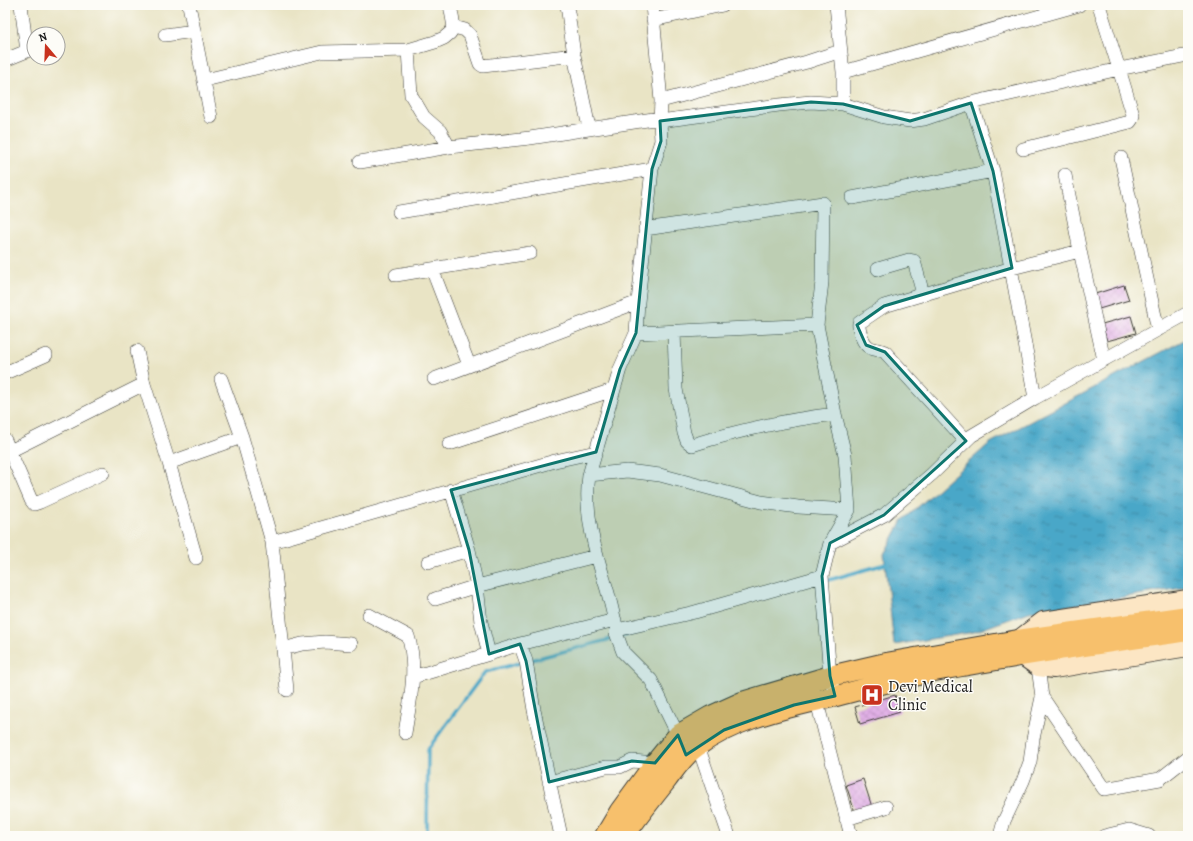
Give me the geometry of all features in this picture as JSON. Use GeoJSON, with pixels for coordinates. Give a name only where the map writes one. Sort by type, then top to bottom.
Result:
{"type":"FeatureCollection","features":[{"type":"Feature","properties":{"kind":"main road"},"geometry":{"type":"LineString","coordinates":[[1039,652],[1188,616]]}},
{"type":"Feature","properties":{"kind":"main road"},"geometry":{"type":"LineString","coordinates":[[624,836],[692,750],[724,730],[756,717],[794,705],[823,688],[886,663],[1020,648],[1039,652],[1188,631]]}},
{"type":"Feature","properties":{"kind":"main road"},"geometry":{"type":"LineString","coordinates":[[605,836],[620,811],[655,763],[678,735],[711,716],[742,702],[823,688]]}},
{"type":"Feature","properties":{"kind":"street"},"geometry":{"type":"LineString","coordinates":[[5,60],[27,51],[21,5]]}},
{"type":"Feature","properties":{"kind":"street"},"geometry":{"type":"LineString","coordinates":[[189,5],[205,80],[211,117]]}},
{"type":"Feature","properties":{"kind":"street"},"geometry":{"type":"LineString","coordinates":[[205,80],[322,52],[408,50],[435,42],[444,38],[454,27],[450,5]]}},
{"type":"Feature","properties":{"kind":"street"},"geometry":{"type":"LineString","coordinates":[[567,5],[574,55],[589,128]]}},
{"type":"Feature","properties":{"kind":"street"},"geometry":{"type":"LineString","coordinates":[[652,5],[661,101],[661,141],[652,169],[636,333],[620,369],[613,390],[589,475],[587,492],[588,514],[596,556],[616,625],[616,633],[623,652],[651,680],[678,735],[692,750],[729,836]]}},
{"type":"Feature","properties":{"kind":"street"},"geometry":{"type":"LineString","coordinates":[[654,20],[723,5]]}},
{"type":"Feature","properties":{"kind":"street"},"geometry":{"type":"LineString","coordinates":[[836,5],[843,72],[842,104]]}},
{"type":"Feature","properties":{"kind":"street"},"geometry":{"type":"LineString","coordinates":[[843,72],[1079,5]]}},
{"type":"Feature","properties":{"kind":"street"},"geometry":{"type":"LineString","coordinates":[[1023,149],[1130,122],[1132,119],[1133,115],[1099,5]]}},
{"type":"Feature","properties":{"kind":"street"},"geometry":{"type":"LineString","coordinates":[[454,27],[465,30],[470,35],[480,64],[483,66],[574,55]]}},
{"type":"Feature","properties":{"kind":"street"},"geometry":{"type":"LineString","coordinates":[[165,35],[194,31]]}},
{"type":"Feature","properties":{"kind":"street"},"geometry":{"type":"LineString","coordinates":[[408,50],[411,95],[424,117],[440,131],[449,147]]}},
{"type":"Feature","properties":{"kind":"street"},"geometry":{"type":"LineString","coordinates":[[661,101],[807,62],[840,51]]}},
{"type":"Feature","properties":{"kind":"street"},"geometry":{"type":"LineString","coordinates":[[360,162],[449,147],[530,138],[589,128],[803,102],[842,104],[884,117],[910,121],[924,119],[971,103],[1119,69],[1188,55]]}},
{"type":"Feature","properties":{"kind":"street"},"geometry":{"type":"LineString","coordinates":[[971,103],[993,171],[1035,398]]}},
{"type":"Feature","properties":{"kind":"street"},"geometry":{"type":"LineString","coordinates":[[1121,158],[1158,330]]}},
{"type":"Feature","properties":{"kind":"street"},"geometry":{"type":"LineString","coordinates":[[398,212],[652,169]]}},
{"type":"Feature","properties":{"kind":"street"},"geometry":{"type":"LineString","coordinates":[[852,198],[993,171]]}},
{"type":"Feature","properties":{"kind":"street"},"geometry":{"type":"LineString","coordinates":[[1065,175],[1104,360]]}},
{"type":"Feature","properties":{"kind":"street"},"geometry":{"type":"LineString","coordinates":[[645,229],[823,203],[822,282],[817,325],[834,414],[845,455],[849,510],[830,543],[822,576],[823,688],[846,819],[851,836]]}},
{"type":"Feature","properties":{"kind":"street"},"geometry":{"type":"LineString","coordinates":[[966,441],[884,352],[880,349],[870,348],[866,345],[858,328],[859,323],[884,306],[1012,268],[1080,251]]}},
{"type":"Feature","properties":{"kind":"street"},"geometry":{"type":"LineString","coordinates":[[396,275],[530,253]]}},
{"type":"Feature","properties":{"kind":"street"},"geometry":{"type":"LineString","coordinates":[[878,269],[909,260],[914,261],[923,294]]}},
{"type":"Feature","properties":{"kind":"street"},"geometry":{"type":"LineString","coordinates":[[432,269],[469,366]]}},
{"type":"Feature","properties":{"kind":"street"},"geometry":{"type":"LineString","coordinates":[[434,379],[638,302]]}},
{"type":"Feature","properties":{"kind":"street"},"geometry":{"type":"LineString","coordinates":[[830,543],[884,515],[932,474],[971,436],[1035,398],[1188,313]]}},
{"type":"Feature","properties":{"kind":"street"},"geometry":{"type":"LineString","coordinates":[[636,333],[817,325]]}},
{"type":"Feature","properties":{"kind":"street"},"geometry":{"type":"LineString","coordinates":[[674,331],[676,389],[684,433],[687,441],[692,445],[730,433],[782,422],[834,414]]}},
{"type":"Feature","properties":{"kind":"street"},"geometry":{"type":"LineString","coordinates":[[137,351],[144,384],[169,463],[196,558]]}},
{"type":"Feature","properties":{"kind":"street"},"geometry":{"type":"LineString","coordinates":[[5,373],[46,355]]}},
{"type":"Feature","properties":{"kind":"street"},"geometry":{"type":"LineString","coordinates":[[221,379],[242,437],[272,542],[287,690]]}},
{"type":"Feature","properties":{"kind":"street"},"geometry":{"type":"LineString","coordinates":[[103,473],[34,504],[7,446],[144,384]]}},
{"type":"Feature","properties":{"kind":"street"},"geometry":{"type":"LineString","coordinates":[[449,444],[613,390]]}},
{"type":"Feature","properties":{"kind":"street"},"geometry":{"type":"LineString","coordinates":[[169,463],[242,437]]}},
{"type":"Feature","properties":{"kind":"street"},"geometry":{"type":"LineString","coordinates":[[272,542],[555,461],[596,452]]}},
{"type":"Feature","properties":{"kind":"street"},"geometry":{"type":"LineString","coordinates":[[589,475],[627,471],[660,475],[761,502],[798,507],[849,510]]}},
{"type":"Feature","properties":{"kind":"street"},"geometry":{"type":"LineString","coordinates":[[451,490],[470,550],[477,586],[481,622],[489,654]]}},
{"type":"Feature","properties":{"kind":"street"},"geometry":{"type":"LineString","coordinates":[[428,562],[470,550]]}},
{"type":"Feature","properties":{"kind":"street"},"geometry":{"type":"LineString","coordinates":[[435,599],[477,586],[596,556]]}},
{"type":"Feature","properties":{"kind":"street"},"geometry":{"type":"LineString","coordinates":[[413,677],[520,644],[616,625],[695,612],[822,576]]}},
{"type":"Feature","properties":{"kind":"street"},"geometry":{"type":"LineString","coordinates":[[1020,648],[1043,621],[1188,599]]}},
{"type":"Feature","properties":{"kind":"street"},"geometry":{"type":"LineString","coordinates":[[369,615],[408,636],[413,677],[405,733]]}},
{"type":"Feature","properties":{"kind":"street"},"geometry":{"type":"LineString","coordinates":[[283,649],[302,644],[325,642],[351,644]]}},
{"type":"Feature","properties":{"kind":"street"},"geometry":{"type":"LineString","coordinates":[[520,644],[526,661],[534,710],[560,836]]}},
{"type":"Feature","properties":{"kind":"street"},"geometry":{"type":"LineString","coordinates":[[1039,652],[1054,669],[1188,647]]}},
{"type":"Feature","properties":{"kind":"street"},"geometry":{"type":"LineString","coordinates":[[1000,836],[1004,821],[1024,781],[1030,762],[1033,739],[1042,697],[1039,652]]}},
{"type":"Feature","properties":{"kind":"street"},"geometry":{"type":"LineString","coordinates":[[1042,697],[1104,789],[1160,779],[1188,757]]}},
{"type":"Feature","properties":{"kind":"street"},"geometry":{"type":"LineString","coordinates":[[549,782],[606,767],[620,767],[632,762],[655,763]]}},
{"type":"Feature","properties":{"kind":"street"},"geometry":{"type":"LineString","coordinates":[[846,819],[886,807]]}},
{"type":"Feature","properties":{"kind":"street"},"geometry":{"type":"LineString","coordinates":[[1104,836],[1129,830],[1149,836]]}},
{"type":"Feature","properties":{"kind":"highlighted area"},"geometry":{"type":"Polygon","coordinates":[[[811,102],[843,104],[910,121],[971,103],[993,171],[1012,268],[884,306],[857,325],[866,345],[885,352],[966,441],[884,515],[830,543],[822,576],[830,676],[835,696],[794,705],[724,730],[686,755],[678,735],[655,763],[632,761],[549,782],[526,661],[520,644],[489,654],[469,550],[451,490],[596,452],[620,369],[636,333],[652,169],[661,141],[660,121],[811,102]]]}},
{"type":"Feature","properties":{"kind":"water"},"geometry":{"type":"Polygon","coordinates":[[[1188,338],[1188,587],[1029,612],[974,632],[894,645],[884,554],[902,521],[990,443],[1188,338]]]}},
{"type":"Feature","properties":{"kind":"building"},"geometry":{"type":"Polygon","coordinates":[[[1124,285],[1129,300],[1099,309],[1095,294],[1124,285]]]}},
{"type":"Feature","properties":{"kind":"building"},"geometry":{"type":"Polygon","coordinates":[[[1131,316],[1136,333],[1107,341],[1102,324],[1131,316]]]}},
{"type":"Feature","properties":{"kind":"building"},"geometry":{"type":"Polygon","coordinates":[[[895,695],[900,712],[860,724],[855,707],[895,695]]]}},
{"type":"Feature","properties":{"kind":"building"},"geometry":{"type":"Polygon","coordinates":[[[863,779],[872,807],[855,812],[846,785],[863,779]]]}},
{"type":"Feature","properties":{"kind":"waterway"},"geometry":{"type":"LineString","coordinates":[[825,581],[889,563]]}},
{"type":"Feature","properties":{"kind":"waterway"},"geometry":{"type":"LineString","coordinates":[[621,636],[644,630]]}},
{"type":"Feature","properties":{"kind":"waterway"},"geometry":{"type":"LineString","coordinates":[[427,836],[428,749],[485,672],[615,638]]}},
{"type":"Feature","properties":{"kind":"place","name":"Devi Medical Clinic"},"geometry":{"type":"Point","coordinates":[872,695]}}]}
